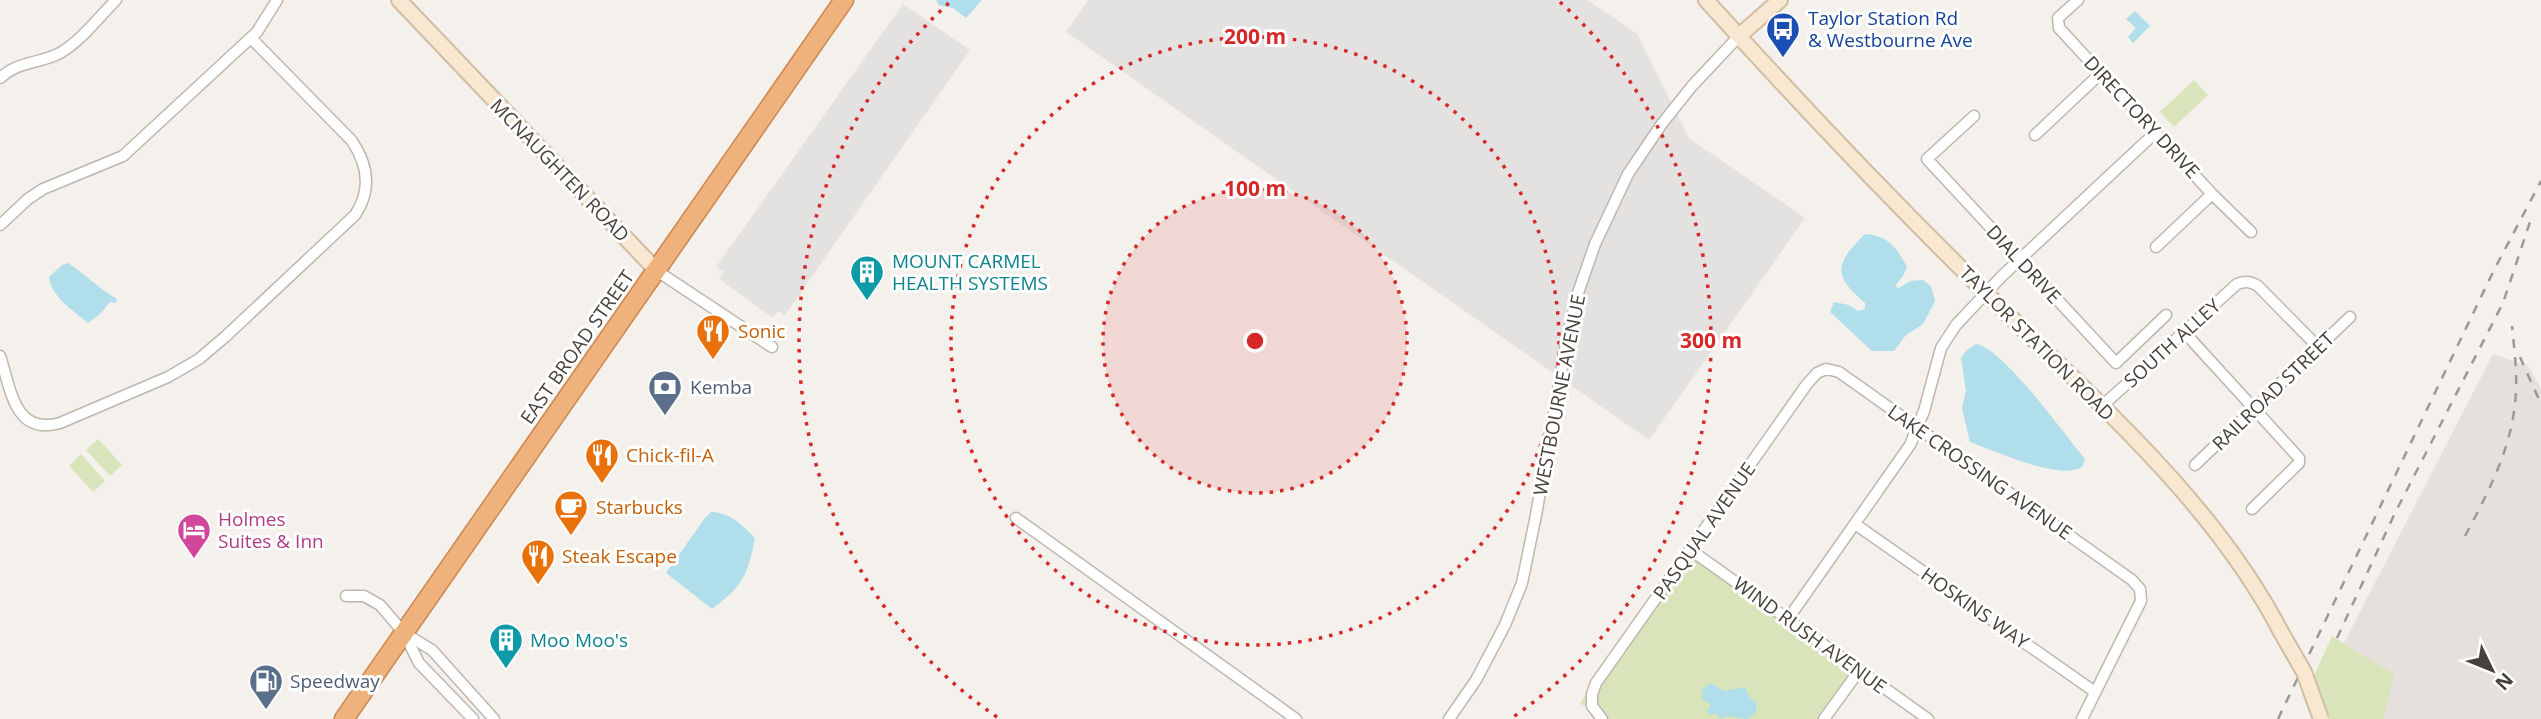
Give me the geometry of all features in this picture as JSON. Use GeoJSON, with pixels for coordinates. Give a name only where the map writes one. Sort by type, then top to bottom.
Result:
{"type":"FeatureCollection","features":[{"type":"Feature","properties":{"kind":"highway","name":"EAST BROAD STREET"},"geometry":{"type":"LineString","coordinates":[[344,719],[844,0]]}},
{"type":"Feature","properties":{"kind":"main road","name":"MCNAUGHTEN ROAD"},"geometry":{"type":"LineString","coordinates":[[399,0],[657,271]]}},
{"type":"Feature","properties":{"kind":"main road","name":"TAYLOR STATION ROAD"},"geometry":{"type":"LineString","coordinates":[[1706,0],[1879,185],[2177,485],[2224,539],[2263,598],[2309,682],[2321,719]]}},
{"type":"Feature","properties":{"kind":"main road","name":"WESTBOURNE AVENUE"},"geometry":{"type":"LineString","coordinates":[[1739,36],[1780,0]]}},
{"type":"Feature","properties":{"kind":"street"},"geometry":{"type":"LineString","coordinates":[[0,78],[11,68],[41,60],[66,48],[116,0]]}},
{"type":"Feature","properties":{"kind":"street"},"geometry":{"type":"LineString","coordinates":[[0,225],[28,199],[43,190],[123,156],[251,38],[277,0]]}},
{"type":"Feature","properties":{"kind":"street","name":"DIRECTORY DRIVE"},"geometry":{"type":"LineString","coordinates":[[2078,0],[2061,14],[2058,23],[2063,32],[2212,194],[2251,232]]}},
{"type":"Feature","properties":{"kind":"street","name":"WESTBOURNE AVENUE"},"geometry":{"type":"LineString","coordinates":[[1443,719],[1451,715],[1476,680],[1505,625],[1522,583],[1567,338],[1578,293],[1595,244],[1628,174],[1661,125],[1692,86],[1739,36]]}},
{"type":"Feature","properties":{"kind":"street"},"geometry":{"type":"LineString","coordinates":[[0,356],[23,417],[39,426],[47,427],[60,423],[168,377],[214,347],[355,215],[362,205],[367,184],[364,161],[352,141],[251,38]]}},
{"type":"Feature","properties":{"kind":"street"},"geometry":{"type":"LineString","coordinates":[[2035,135],[2101,73]]}},
{"type":"Feature","properties":{"kind":"street","name":"DIAL DRIVE"},"geometry":{"type":"LineString","coordinates":[[1973,116],[1927,159],[2116,363],[2166,316]]}},
{"type":"Feature","properties":{"kind":"street"},"geometry":{"type":"LineString","coordinates":[[1788,619],[1910,445],[1918,427],[1941,348],[1956,325],[1985,293],[2155,133]]}},
{"type":"Feature","properties":{"kind":"street"},"geometry":{"type":"LineString","coordinates":[[2156,247],[2212,194]]}},
{"type":"Feature","properties":{"kind":"street","name":"MCNAUGHTEN ROAD"},"geometry":{"type":"LineString","coordinates":[[657,271],[772,347]]}},
{"type":"Feature","properties":{"kind":"street","name":"SOUTH ALLEY"},"geometry":{"type":"LineString","coordinates":[[2101,407],[2237,284],[2244,281],[2258,286],[2318,347]]}},
{"type":"Feature","properties":{"kind":"street","name":"RAILROAD STREET"},"geometry":{"type":"LineString","coordinates":[[2195,465],[2350,317]]}},
{"type":"Feature","properties":{"kind":"street"},"geometry":{"type":"LineString","coordinates":[[2185,333],[2299,458],[2299,463],[2252,509]]}},
{"type":"Feature","properties":{"kind":"street","name":"LAKE CROSSING AVENUE"},"geometry":{"type":"LineString","coordinates":[[1826,369],[1839,372],[1918,427],[2132,580],[2140,589],[2141,601],[2095,692]]}},
{"type":"Feature","properties":{"kind":"street","name":"PASQUAL AVENUE"},"geometry":{"type":"LineString","coordinates":[[1602,719],[1595,713],[1591,701],[1596,683],[1692,551],[1807,384],[1817,373],[1826,369]]}},
{"type":"Feature","properties":{"kind":"street"},"geometry":{"type":"LineString","coordinates":[[1016,518],[1296,719]]}},
{"type":"Feature","properties":{"kind":"street","name":"HOSKINS WAY"},"geometry":{"type":"LineString","coordinates":[[1855,524],[2095,692]]}},
{"type":"Feature","properties":{"kind":"street","name":"WIND RUSH AVENUE"},"geometry":{"type":"LineString","coordinates":[[1692,551],[1928,719]]}},
{"type":"Feature","properties":{"kind":"street"},"geometry":{"type":"LineString","coordinates":[[345,596],[373,599],[404,633],[419,663],[473,719]]}},
{"type":"Feature","properties":{"kind":"street"},"geometry":{"type":"LineString","coordinates":[[404,633],[432,650],[494,719]]}},
{"type":"Feature","properties":{"kind":"street"},"geometry":{"type":"LineString","coordinates":[[1824,719],[1859,671]]}},
{"type":"Feature","properties":{"kind":"street"},"geometry":{"type":"LineString","coordinates":[[2082,719],[2095,692]]}},
{"type":"Feature","properties":{"kind":"shaded area"},"geometry":{"type":"Polygon","coordinates":[[[1088,0],[1588,0],[1637,34],[1689,138],[1805,218],[1649,440],[1066,32],[1088,0]]]}},
{"type":"Feature","properties":{"kind":"shaded area"},"geometry":{"type":"Polygon","coordinates":[[[903,4],[970,50],[785,315],[778,311],[773,318],[719,279],[724,272],[716,267],[903,4]]]}},
{"type":"Feature","properties":{"kind":"shaded area"},"geometry":{"type":"Polygon","coordinates":[[[2493,354],[2528,366],[2541,389],[2541,719],[2384,719],[2393,674],[2344,643],[2493,354]]]}},
{"type":"Feature","properties":{"kind":"green space"},"geometry":{"type":"Polygon","coordinates":[[[2194,80],[2208,95],[2174,127],[2160,112],[2194,80]]]}},
{"type":"Feature","properties":{"kind":"green space"},"geometry":{"type":"Polygon","coordinates":[[[98,439],[122,465],[110,476],[86,450],[98,439]]]}},
{"type":"Feature","properties":{"kind":"green space"},"geometry":{"type":"Polygon","coordinates":[[[81,454],[105,481],[93,492],[69,466],[81,454]]]}},
{"type":"Feature","properties":{"kind":"green space"},"geometry":{"type":"Polygon","coordinates":[[[1692,551],[1859,671],[1824,719],[1603,719],[1580,703],[1692,551]]]}},
{"type":"Feature","properties":{"kind":"green space"},"geometry":{"type":"Polygon","coordinates":[[[2332,636],[2394,674],[2384,719],[2326,719],[2312,680],[2332,636]]]}},
{"type":"Feature","properties":{"kind":"water"},"geometry":{"type":"Polygon","coordinates":[[[936,0],[982,0],[966,18],[953,8],[939,5],[936,0]]]}},
{"type":"Feature","properties":{"kind":"water"},"geometry":{"type":"Polygon","coordinates":[[[2135,11],[2150,26],[2133,43],[2128,37],[2136,28],[2126,19],[2135,11]]]}},
{"type":"Feature","properties":{"kind":"water"},"geometry":{"type":"Polygon","coordinates":[[[1865,234],[1886,240],[1903,260],[1907,267],[1895,286],[1899,288],[1910,281],[1923,280],[1931,286],[1935,301],[1923,324],[1906,335],[1894,351],[1872,351],[1830,312],[1834,302],[1849,305],[1858,311],[1865,309],[1865,303],[1847,285],[1841,269],[1848,254],[1865,234]]]}},
{"type":"Feature","properties":{"kind":"water"},"geometry":{"type":"Polygon","coordinates":[[[68,263],[117,299],[116,303],[110,302],[88,323],[64,303],[51,284],[49,277],[68,263]]]}},
{"type":"Feature","properties":{"kind":"water"},"geometry":{"type":"Polygon","coordinates":[[[1976,344],[2002,360],[2033,394],[2085,459],[2082,467],[2072,470],[2043,468],[1970,442],[1962,408],[1966,391],[1961,358],[1976,344]]]}},
{"type":"Feature","properties":{"kind":"water"},"geometry":{"type":"Polygon","coordinates":[[[711,512],[730,517],[755,538],[746,571],[738,586],[712,609],[666,573],[711,512]]]}},
{"type":"Feature","properties":{"kind":"water"},"geometry":{"type":"Polygon","coordinates":[[[1712,684],[1725,691],[1745,687],[1750,698],[1757,703],[1756,712],[1747,719],[1727,716],[1721,719],[1716,713],[1710,715],[1707,712],[1711,704],[1702,699],[1702,691],[1712,684]]]}},
{"type":"Feature","properties":{"kind":"railway"},"geometry":{"type":"LineString","coordinates":[[2278,719],[2494,270],[2541,181]]}},
{"type":"Feature","properties":{"kind":"railway"},"geometry":{"type":"LineString","coordinates":[[2337,638],[2395,513],[2503,303],[2531,219]]}},
{"type":"Feature","properties":{"kind":"railway"},"geometry":{"type":"LineString","coordinates":[[2465,536],[2492,483],[2511,429],[2516,382],[2512,326]]}},
{"type":"Feature","properties":{"kind":"railway"},"geometry":{"type":"LineString","coordinates":[[2520,357],[2541,404]]}},
{"type":"Feature","properties":{"kind":"place","name":"Taylor Station Rd & Westbourne Ave"},"geometry":{"type":"Point","coordinates":[1783,59]}},
{"type":"Feature","properties":{"kind":"place","name":"MOUNT CARMEL HEALTH SYSTEMS"},"geometry":{"type":"Point","coordinates":[867,302]}},
{"type":"Feature","properties":{"kind":"place","name":"Sonic"},"geometry":{"type":"Point","coordinates":[713,361]}},
{"type":"Feature","properties":{"kind":"place","name":"Kemba"},"geometry":{"type":"Point","coordinates":[665,417]}},
{"type":"Feature","properties":{"kind":"place","name":"Chick-fil-A"},"geometry":{"type":"Point","coordinates":[602,485]}},
{"type":"Feature","properties":{"kind":"place","name":"Starbucks"},"geometry":{"type":"Point","coordinates":[571,537]}},
{"type":"Feature","properties":{"kind":"place","name":"Holmes Suites & Inn"},"geometry":{"type":"Point","coordinates":[194,560]}},
{"type":"Feature","properties":{"kind":"place","name":"Steak Escape"},"geometry":{"type":"Point","coordinates":[538,586]}},
{"type":"Feature","properties":{"kind":"place","name":"Moo Moo's"},"geometry":{"type":"Point","coordinates":[506,670]}},
{"type":"Feature","properties":{"kind":"place","name":"Speedway"},"geometry":{"type":"Point","coordinates":[266,711]}}]}
